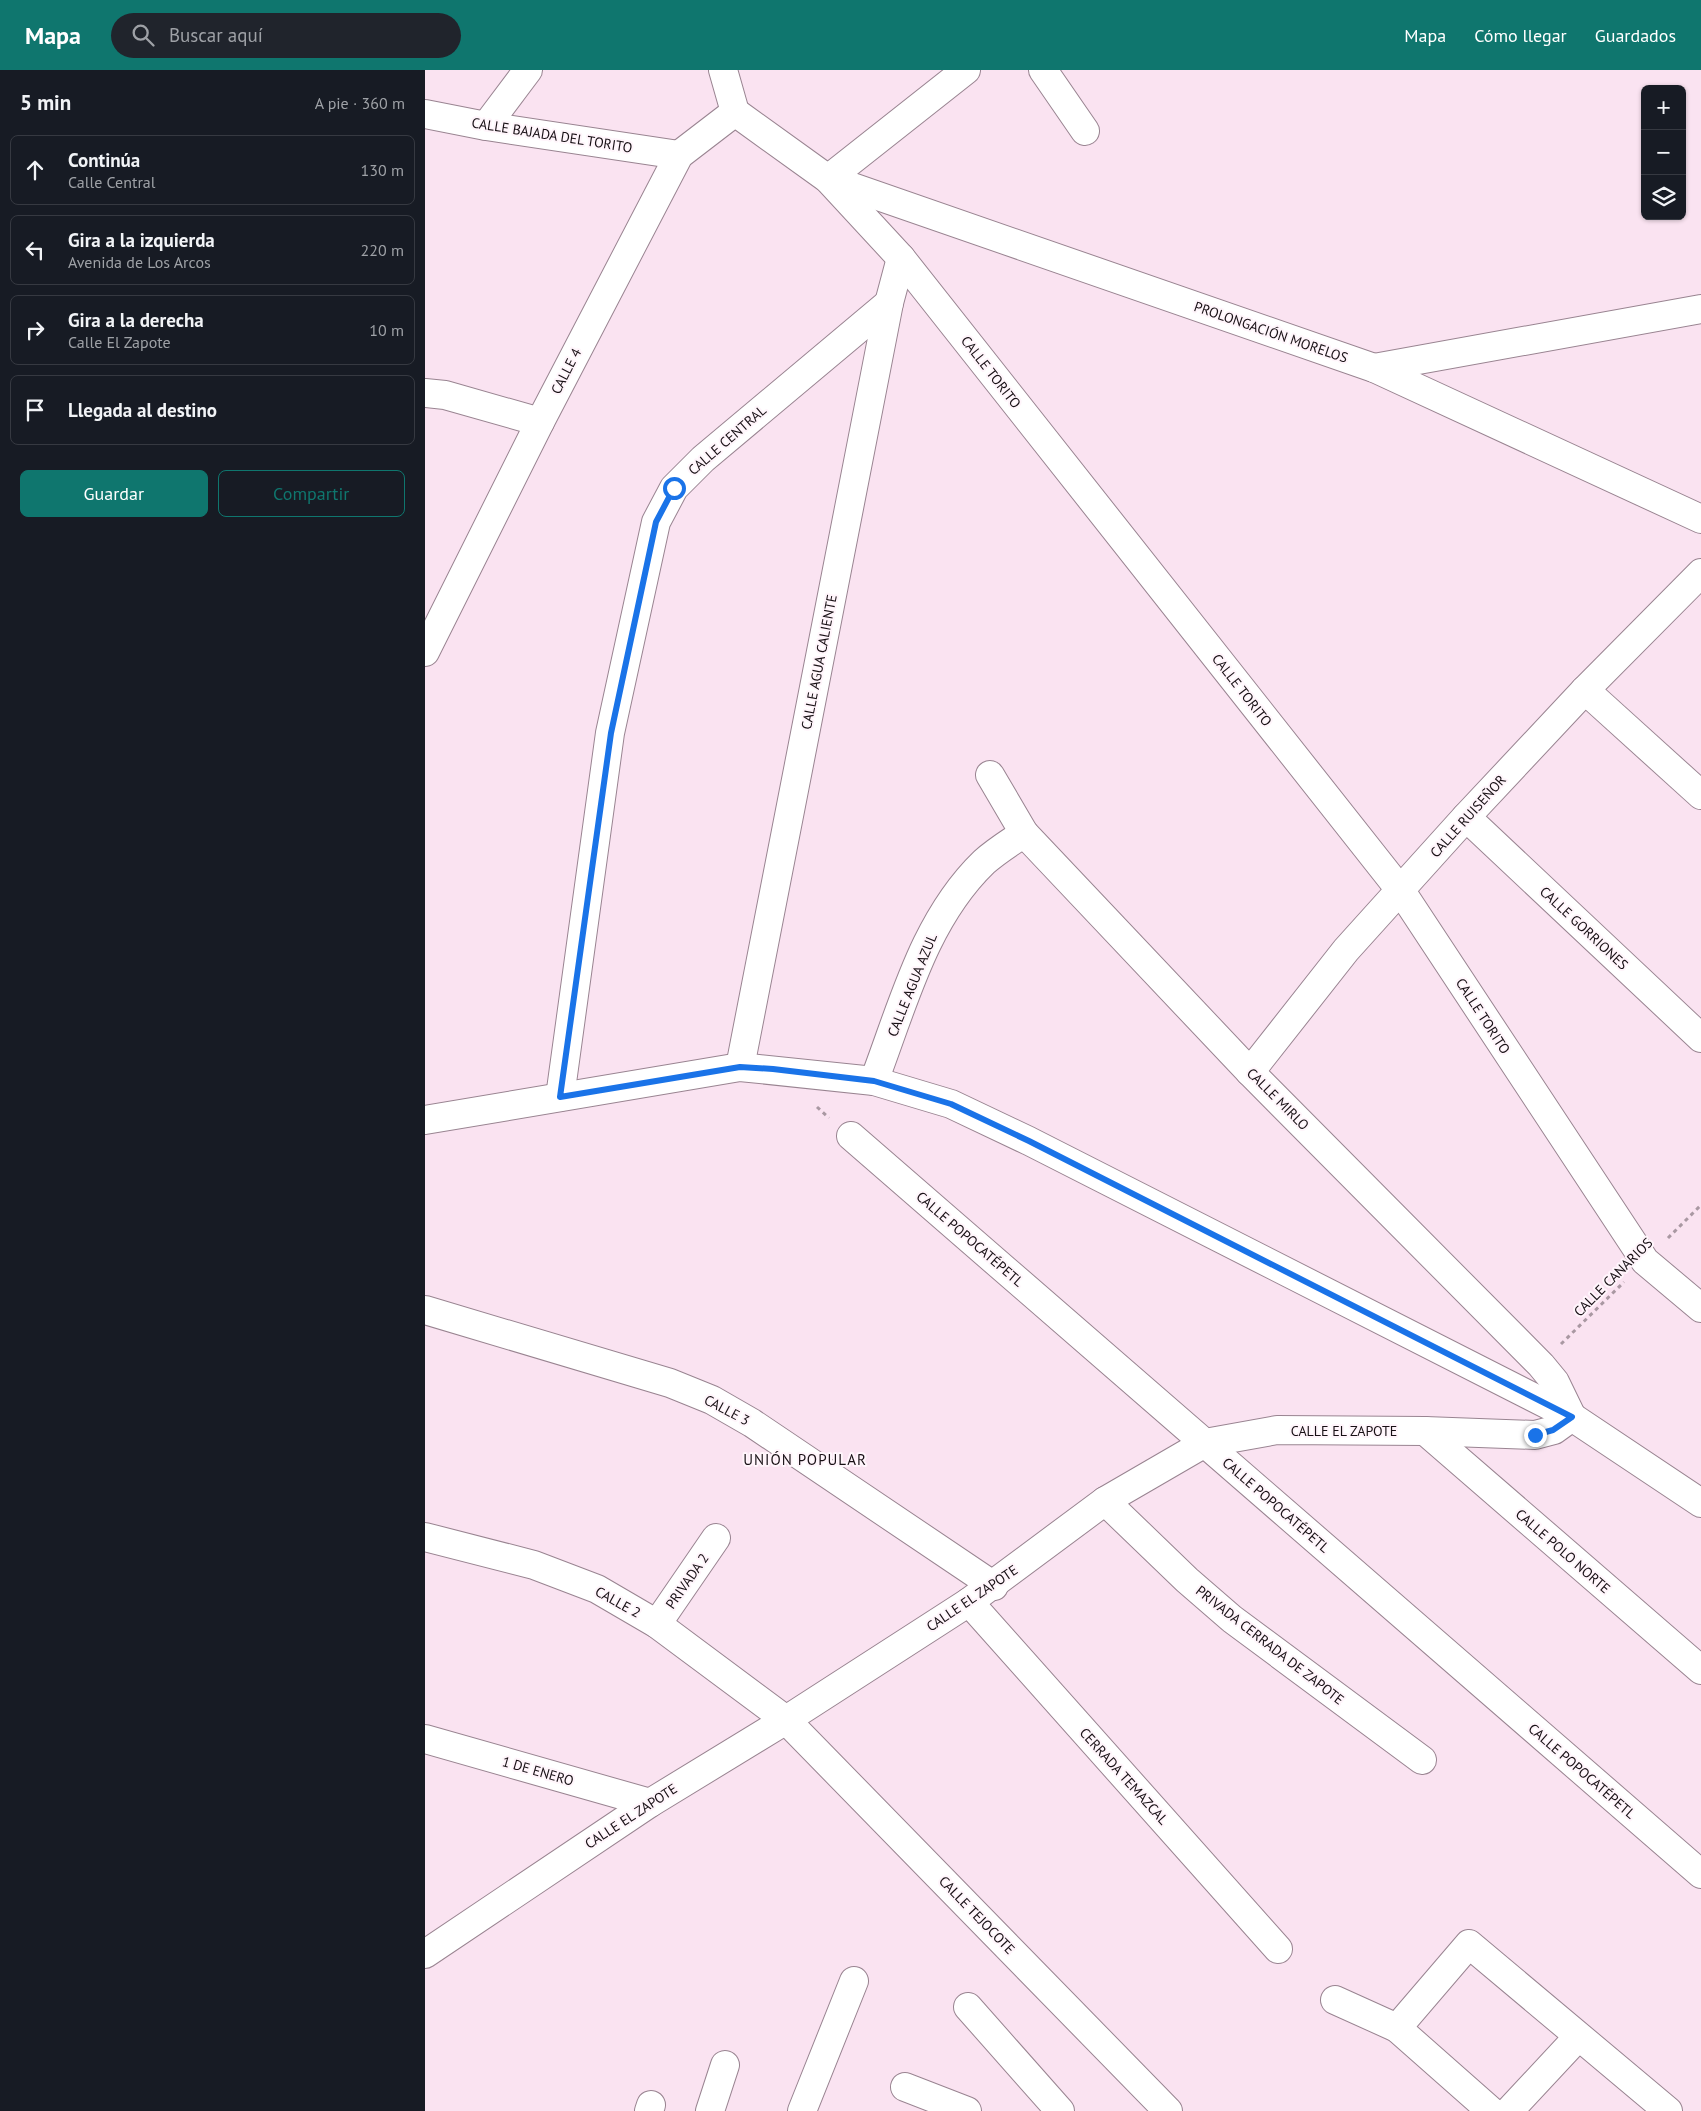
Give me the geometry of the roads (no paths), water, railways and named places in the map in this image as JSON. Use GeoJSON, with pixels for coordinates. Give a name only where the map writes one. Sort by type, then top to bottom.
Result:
{"type":"FeatureCollection","features":[{"type":"Feature","properties":{"kind":"street"},"geometry":{"type":"LineString","coordinates":[[486,126],[528,70]]}},
{"type":"Feature","properties":{"kind":"street"},"geometry":{"type":"LineString","coordinates":[[828,179],[966,70]]}},
{"type":"Feature","properties":{"kind":"street"},"geometry":{"type":"LineString","coordinates":[[1043,70],[1085,131]]}},
{"type":"Feature","properties":{"kind":"street"},"geometry":{"type":"LineString","coordinates":[[726,72],[735,112]]}},
{"type":"Feature","properties":{"kind":"street","name":"CALLE TORITO"},"geometry":{"type":"LineString","coordinates":[[735,112],[828,179],[901,258],[1401,892],[1645,1261],[1701,1308]]}},
{"type":"Feature","properties":{"kind":"street","name":"CALLE 4"},"geometry":{"type":"LineString","coordinates":[[425,652],[540,422],[679,155],[735,112]]}},
{"type":"Feature","properties":{"kind":"street","name":"CALLE BAJADA DEL TORITO"},"geometry":{"type":"LineString","coordinates":[[425,114],[486,126],[679,155]]}},
{"type":"Feature","properties":{"kind":"street","name":"PROLONGACIÓN MORELOS"},"geometry":{"type":"LineString","coordinates":[[828,179],[1374,368],[1701,519]]}},
{"type":"Feature","properties":{"kind":"street","name":"CALLE AGUA CALIENTE"},"geometry":{"type":"LineString","coordinates":[[740,1067],[889,303],[901,258]]}},
{"type":"Feature","properties":{"kind":"street","name":"CALLE CENTRAL"},"geometry":{"type":"LineString","coordinates":[[560,1097],[611,733],[656,522],[674,488],[703,459],[889,303]]}},
{"type":"Feature","properties":{"kind":"street"},"geometry":{"type":"LineString","coordinates":[[1374,368],[1701,309]]}},
{"type":"Feature","properties":{"kind":"street"},"geometry":{"type":"LineString","coordinates":[[425,393],[445,395],[540,422]]}},
{"type":"Feature","properties":{"kind":"street","name":"CALLE RUISEÑOR"},"geometry":{"type":"LineString","coordinates":[[1250,1072],[1346,950],[1401,892],[1466,817],[1585,690],[1701,573]]}},
{"type":"Feature","properties":{"kind":"street"},"geometry":{"type":"LineString","coordinates":[[1585,690],[1701,794]]}},
{"type":"Feature","properties":{"kind":"street","name":"CALLE MIRLO"},"geometry":{"type":"LineString","coordinates":[[991,774],[1024,833],[1250,1072],[1541,1365],[1555,1382],[1572,1417]]}},
{"type":"Feature","properties":{"kind":"street","name":"CALLE GORRIONES"},"geometry":{"type":"LineString","coordinates":[[1466,817],[1701,1038]]}},
{"type":"Feature","properties":{"kind":"street","name":"CALLE AGUA AZUL"},"geometry":{"type":"LineString","coordinates":[[874,1081],[928,939],[953,898],[985,862],[1024,833]]}},
{"type":"Feature","properties":{"kind":"street"},"geometry":{"type":"LineString","coordinates":[[425,1124],[560,1097],[740,1067],[874,1081],[951,1104],[1029,1141],[1572,1417],[1701,1504]]}},
{"type":"Feature","properties":{"kind":"street","name":"CALLE POPOCATÉPETL"},"geometry":{"type":"LineString","coordinates":[[851,1136],[1701,1874]]}},
{"type":"Feature","properties":{"kind":"street","name":"CALLE 3"},"geometry":{"type":"LineString","coordinates":[[425,1310],[670,1383],[712,1400],[752,1423],[994,1586]]}},
{"type":"Feature","properties":{"kind":"street","name":"CALLE EL ZAPOTE"},"geometry":{"type":"LineString","coordinates":[[425,1954],[650,1803],[786,1720],[994,1586],[1105,1501],[1205,1443],[1277,1430],[1425,1431],[1535,1435],[1553,1430],[1572,1417]]}},
{"type":"Feature","properties":{"kind":"street","name":"CALLE POLO NORTE"},"geometry":{"type":"LineString","coordinates":[[1425,1431],[1701,1670]]}},
{"type":"Feature","properties":{"kind":"street","name":"PRIVADA CERRADA DE ZAPOTE"},"geometry":{"type":"LineString","coordinates":[[1105,1501],[1187,1580],[1232,1619],[1422,1760]]}},
{"type":"Feature","properties":{"kind":"street","name":"CALLE 2"},"geometry":{"type":"LineString","coordinates":[[425,1537],[534,1565],[597,1589],[657,1624],[786,1720]]}},
{"type":"Feature","properties":{"kind":"street","name":"PRIVADA 2"},"geometry":{"type":"LineString","coordinates":[[657,1624],[717,1538]]}},
{"type":"Feature","properties":{"kind":"street","name":"CERRADA TEMAZCAL"},"geometry":{"type":"LineString","coordinates":[[969,1602],[1278,1949]]}},
{"type":"Feature","properties":{"kind":"street","name":"CALLE TEJOCOTE"},"geometry":{"type":"LineString","coordinates":[[786,1720],[1168,2111]]}},
{"type":"Feature","properties":{"kind":"street","name":"1 DE ENERO"},"geometry":{"type":"LineString","coordinates":[[425,1739],[650,1803]]}},
{"type":"Feature","properties":{"kind":"street"},"geometry":{"type":"LineString","coordinates":[[1397,2028],[1469,1944],[1668,2111]]}},
{"type":"Feature","properties":{"kind":"street"},"geometry":{"type":"LineString","coordinates":[[802,2111],[854,1981]]}},
{"type":"Feature","properties":{"kind":"street"},"geometry":{"type":"LineString","coordinates":[[1335,2000],[1397,2028],[1491,2111]]}},
{"type":"Feature","properties":{"kind":"street"},"geometry":{"type":"LineString","coordinates":[[968,2007],[1060,2111]]}},
{"type":"Feature","properties":{"kind":"street"},"geometry":{"type":"LineString","coordinates":[[1509,2111],[1578,2037]]}},
{"type":"Feature","properties":{"kind":"street"},"geometry":{"type":"LineString","coordinates":[[710,2111],[725,2065]]}},
{"type":"Feature","properties":{"kind":"street"},"geometry":{"type":"LineString","coordinates":[[905,2087],[967,2111]]}},
{"type":"Feature","properties":{"kind":"district","name":"UNIÓN POPULAR"},"geometry":{"type":"Point","coordinates":[805,1460]}}]}
